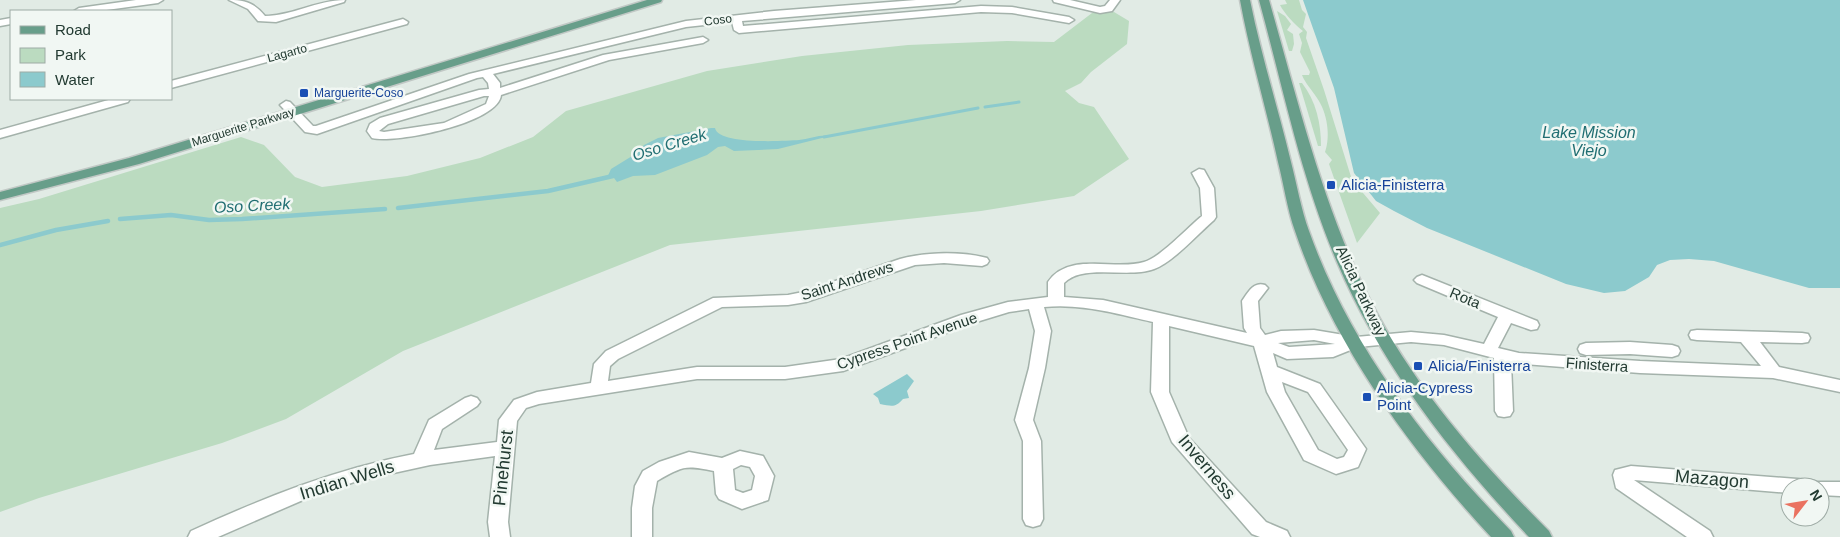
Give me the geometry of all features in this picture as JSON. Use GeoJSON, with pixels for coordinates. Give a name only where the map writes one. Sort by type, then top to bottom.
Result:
{"type":"FeatureCollection","features":[{"type":"Feature","properties":{"kind":"main road","name":"Marguerite Parkway"},"geometry":{"type":"LineString","coordinates":[[0,196],[134,161],[289,108],[631,0]]}},
{"type":"Feature","properties":{"kind":"main road","name":"Marguerite Parkway"},"geometry":{"type":"LineString","coordinates":[[0,186],[289,108],[657,0]]}},
{"type":"Feature","properties":{"kind":"main road","name":"Alicia Parkway"},"geometry":{"type":"LineString","coordinates":[[1245,0],[1264,88],[1302,232],[1327,291],[1364,360],[1396,410],[1464,495],[1504,537]]}},
{"type":"Feature","properties":{"kind":"main road","name":"Alicia Parkway"},"geometry":{"type":"LineString","coordinates":[[1264,0],[1308,156],[1334,232],[1355,285],[1384,340],[1457,443],[1514,509],[1542,537]]}},
{"type":"Feature","properties":{"kind":"street"},"geometry":{"type":"LineString","coordinates":[[86,10],[158,0]]}},
{"type":"Feature","properties":{"kind":"street"},"geometry":{"type":"LineString","coordinates":[[234,0],[252,7],[262,20],[276,18],[340,0]]}},
{"type":"Feature","properties":{"kind":"street","name":"Coso"},"geometry":{"type":"LineString","coordinates":[[289,108],[309,129],[317,130],[420,93],[486,73],[686,24],[736,18],[955,0]]}},
{"type":"Feature","properties":{"kind":"street"},"geometry":{"type":"LineString","coordinates":[[1058,0],[1100,10],[1108,9],[1115,0]]}},
{"type":"Feature","properties":{"kind":"street","name":"Coso"},"geometry":{"type":"LineString","coordinates":[[736,18],[739,30],[979,4],[1069,20]]}},
{"type":"Feature","properties":{"kind":"street","name":"Lagarto"},"geometry":{"type":"LineString","coordinates":[[172,85],[402,22]]}},
{"type":"Feature","properties":{"kind":"street","name":"Coso"},"geometry":{"type":"LineString","coordinates":[[495,93],[494,102],[490,106],[447,126],[384,136],[376,135],[373,131],[374,127],[384,121],[482,92],[495,93],[607,57],[703,40]]}},
{"type":"Feature","properties":{"kind":"street"},"geometry":{"type":"LineString","coordinates":[[597,45],[607,57]]}},
{"type":"Feature","properties":{"kind":"street"},"geometry":{"type":"LineString","coordinates":[[486,73],[494,83],[495,93]]}},
{"type":"Feature","properties":{"kind":"street"},"geometry":{"type":"LineString","coordinates":[[0,134],[120,100]]}},
{"type":"Feature","properties":{"kind":"street"},"geometry":{"type":"LineString","coordinates":[[1056,301],[1056,282],[1063,275],[1087,270],[1150,266],[1209,217],[1207,188],[1199,173]]}},
{"type":"Feature","properties":{"kind":"street","name":"Saint Andrews"},"geometry":{"type":"LineString","coordinates":[[599,388],[602,364],[612,355],[719,302],[788,300],[806,297],[904,262],[919,259],[942,258],[982,261]]}},
{"type":"Feature","properties":{"kind":"street","name":"Rota"},"geometry":{"type":"LineString","coordinates":[[1422,280],[1531,325]]}},
{"type":"Feature","properties":{"kind":"street"},"geometry":{"type":"LineString","coordinates":[[1260,288],[1250,301],[1252,328],[1261,342],[1276,392],[1311,455],[1336,467],[1351,462],[1357,450],[1314,388],[1270,371]]}},
{"type":"Feature","properties":{"kind":"street","name":"Cypress Point Avenue"},"geometry":{"type":"LineString","coordinates":[[520,404],[536,398],[697,373],[784,373],[843,365],[967,319],[1008,307],[1056,301],[1102,305],[1261,342],[1287,353],[1333,350],[1356,342]]}},
{"type":"Feature","properties":{"kind":"street"},"geometry":{"type":"LineString","coordinates":[[1033,518],[1032,441],[1024,420],[1037,368],[1043,331],[1035,303]]}},
{"type":"Feature","properties":{"kind":"street"},"geometry":{"type":"LineString","coordinates":[[1504,411],[1495,354],[1507,316]]}},
{"type":"Feature","properties":{"kind":"street","name":"Inverness"},"geometry":{"type":"LineString","coordinates":[[1161,319],[1160,392],[1181,442],[1259,528],[1280,537]]}},
{"type":"Feature","properties":{"kind":"street"},"geometry":{"type":"LineString","coordinates":[[1697,335],[1802,338]]}},
{"type":"Feature","properties":{"kind":"street"},"geometry":{"type":"LineString","coordinates":[[1745,336],[1762,354],[1773,372]]}},
{"type":"Feature","properties":{"kind":"street","name":"Finisterra"},"geometry":{"type":"LineString","coordinates":[[1356,342],[1411,337],[1444,340],[1519,359],[1640,367],[1773,372],[1840,386]]}},
{"type":"Feature","properties":{"kind":"street"},"geometry":{"type":"LineString","coordinates":[[1630,348],[1640,367]]}},
{"type":"Feature","properties":{"kind":"street"},"geometry":{"type":"LineString","coordinates":[[1586,349],[1630,348],[1672,351]]}},
{"type":"Feature","properties":{"kind":"street"},"geometry":{"type":"LineString","coordinates":[[421,459],[435,425],[471,402]]}},
{"type":"Feature","properties":{"kind":"street","name":"Pinehurst"},"geometry":{"type":"LineString","coordinates":[[500,537],[498,522],[508,420],[520,404]]}},
{"type":"Feature","properties":{"kind":"street","name":"Indian Wells"},"geometry":{"type":"LineString","coordinates":[[198,537],[308,490],[357,474],[421,459],[504,448]]}},
{"type":"Feature","properties":{"kind":"street"},"geometry":{"type":"LineString","coordinates":[[642,537],[642,508],[645,486],[650,476],[666,467],[689,459],[723,465]]}},
{"type":"Feature","properties":{"kind":"street","name":"Mazagon"},"geometry":{"type":"LineString","coordinates":[[1703,537],[1623,483],[1622,475],[1631,473],[1780,485]]}},
{"type":"Feature","properties":{"kind":"green space"},"geometry":{"type":"Polygon","coordinates":[[[1285,0],[1299,0],[1302,10],[1306,14],[1303,27],[1307,32],[1306,38],[1352,180],[1380,213],[1357,243],[1329,164],[1332,160],[1325,152],[1328,139],[1326,117],[1302,75],[1309,75],[1310,72],[1300,52],[1302,43],[1299,34],[1303,31],[1290,19],[1280,5],[1287,4],[1285,0]]]}},
{"type":"Feature","properties":{"kind":"green space"},"geometry":{"type":"Polygon","coordinates":[[[1277,11],[1285,16],[1291,24],[1287,30],[1293,34],[1294,44],[1292,51],[1289,51],[1277,11]]]}},
{"type":"Feature","properties":{"kind":"green space"},"geometry":{"type":"Polygon","coordinates":[[[1114,12],[1129,21],[1127,44],[1091,72],[1081,83],[1065,91],[1079,103],[1094,107],[1129,159],[1074,196],[981,211],[670,245],[403,351],[286,419],[222,443],[39,498],[0,512],[0,208],[39,199],[241,137],[264,145],[295,177],[322,187],[407,176],[480,158],[533,137],[566,111],[707,71],[802,56],[908,45],[1007,41],[1054,42],[1092,13],[1114,12]]]}},
{"type":"Feature","properties":{"kind":"green space"},"geometry":{"type":"Polygon","coordinates":[[[1299,83],[1302,83],[1307,90],[1314,105],[1319,121],[1321,146],[1318,146],[1299,83]]]}},
{"type":"Feature","properties":{"kind":"water","name":"Lake Mission Viejo"},"geometry":{"type":"Polygon","coordinates":[[[1303,0],[1840,0],[1840,288],[1809,288],[1714,261],[1689,259],[1670,260],[1657,265],[1649,277],[1625,291],[1604,293],[1566,284],[1427,228],[1394,211],[1376,201],[1354,173],[1334,88],[1303,0]]]}},
{"type":"Feature","properties":{"kind":"water"},"geometry":{"type":"Polygon","coordinates":[[[715,128],[719,133],[727,137],[752,141],[799,140],[830,136],[778,149],[734,151],[725,146],[718,147],[707,155],[655,175],[633,176],[617,182],[614,178],[607,178],[611,169],[637,153],[644,145],[658,138],[715,128]]]}},
{"type":"Feature","properties":{"kind":"water"},"geometry":{"type":"Polygon","coordinates":[[[907,374],[914,381],[907,391],[909,398],[903,399],[893,406],[880,404],[878,398],[873,394],[907,374]]]}},
{"type":"Feature","properties":{"kind":"waterway","name":"Oso Creek"},"geometry":{"type":"LineString","coordinates":[[985,107],[1019,102]]}},
{"type":"Feature","properties":{"kind":"waterway","name":"Oso Creek"},"geometry":{"type":"LineString","coordinates":[[824,137],[978,108]]}},
{"type":"Feature","properties":{"kind":"waterway","name":"Oso Creek"},"geometry":{"type":"LineString","coordinates":[[398,208],[548,191],[613,176]]}},
{"type":"Feature","properties":{"kind":"waterway","name":"Oso Creek"},"geometry":{"type":"LineString","coordinates":[[120,219],[171,215],[209,220],[242,219],[385,209]]}},
{"type":"Feature","properties":{"kind":"waterway","name":"Oso Creek"},"geometry":{"type":"LineString","coordinates":[[0,245],[56,230],[108,221]]}},
{"type":"Feature","properties":{"kind":"place","name":"Marguerite-Coso"},"geometry":{"type":"Point","coordinates":[304,93]}},
{"type":"Feature","properties":{"kind":"place","name":"Alicia-Finisterra"},"geometry":{"type":"Point","coordinates":[1331,185]}},
{"type":"Feature","properties":{"kind":"place","name":"Alicia/Finisterra"},"geometry":{"type":"Point","coordinates":[1418,366]}},
{"type":"Feature","properties":{"kind":"place","name":"Alicia-Cypress Point"},"geometry":{"type":"Point","coordinates":[1367,397]}}]}
